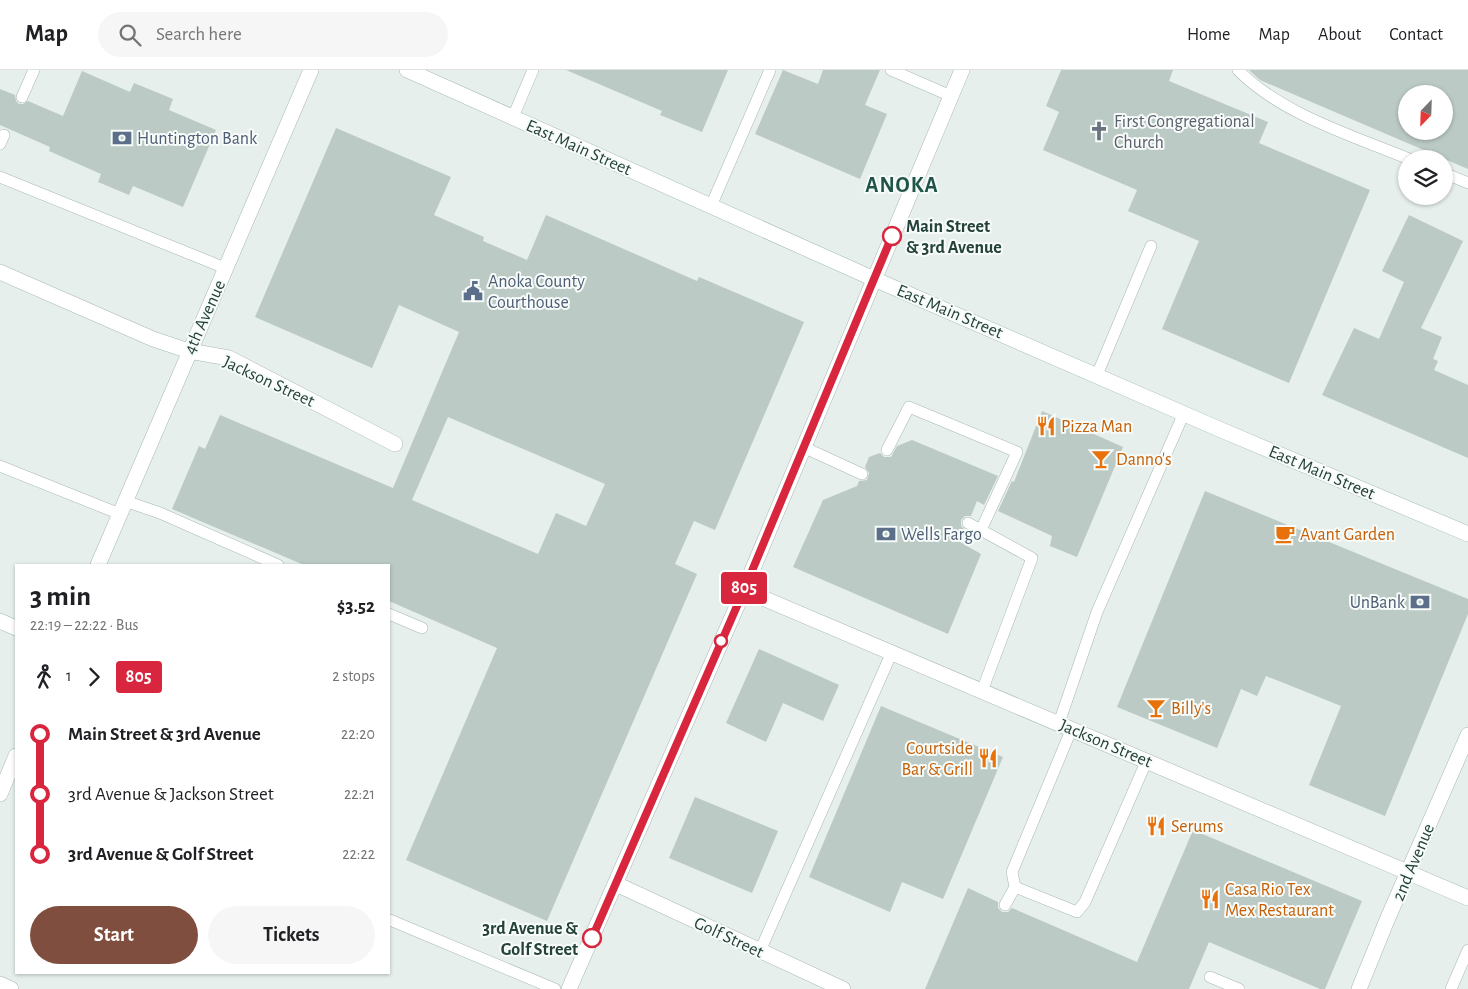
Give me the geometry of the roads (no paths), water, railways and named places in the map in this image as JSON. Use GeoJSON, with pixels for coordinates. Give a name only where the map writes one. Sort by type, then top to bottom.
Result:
{"type":"FeatureCollection","features":[{"type":"Feature","properties":{"kind":"street","name":"4th Avenue"},"geometry":{"type":"LineString","coordinates":[[98,564],[311,70]]}},
{"type":"Feature","properties":{"kind":"street","name":"East Main Street"},"geometry":{"type":"LineString","coordinates":[[407,70],[874,279],[1468,534]]}},
{"type":"Feature","properties":{"kind":"street"},"geometry":{"type":"LineString","coordinates":[[569,989],[744,590],[962,70]]}},
{"type":"Feature","properties":{"kind":"street","name":"Jackson Street"},"geometry":{"type":"LineString","coordinates":[[0,272],[153,339],[189,351],[229,358],[395,444]]}},
{"type":"Feature","properties":{"kind":"street","name":"Jackson Street"},"geometry":{"type":"LineString","coordinates":[[744,590],[1468,898]]}},
{"type":"Feature","properties":{"kind":"street"},"geometry":{"type":"LineString","coordinates":[[0,621],[15,628]]}},
{"type":"Feature","properties":{"kind":"street","name":"2nd Avenue"},"geometry":{"type":"LineString","coordinates":[[1359,989],[1468,736]]}},
{"type":"Feature","properties":{"kind":"street"},"geometry":{"type":"LineString","coordinates":[[0,794],[15,758]]}},
{"type":"Feature","properties":{"kind":"street","name":"Golf Street"},"geometry":{"type":"LineString","coordinates":[[616,884],[843,989]]}},
{"type":"Feature","properties":{"kind":"street"},"geometry":{"type":"LineString","coordinates":[[0,984],[11,989]]}},
{"type":"Feature","properties":{"kind":"lane"},"geometry":{"type":"LineString","coordinates":[[22,97],[34,70]]}},
{"type":"Feature","properties":{"kind":"lane"},"geometry":{"type":"LineString","coordinates":[[512,117],[533,70]]}},
{"type":"Feature","properties":{"kind":"lane"},"geometry":{"type":"LineString","coordinates":[[711,206],[770,70]]}},
{"type":"Feature","properties":{"kind":"lane"},"geometry":{"type":"LineString","coordinates":[[891,70],[951,96]]}},
{"type":"Feature","properties":{"kind":"lane"},"geometry":{"type":"LineString","coordinates":[[1238,70],[1244,77],[1281,103],[1322,124],[1398,155]]}},
{"type":"Feature","properties":{"kind":"lane"},"geometry":{"type":"LineString","coordinates":[[0,177],[225,268]]}},
{"type":"Feature","properties":{"kind":"lane"},"geometry":{"type":"LineString","coordinates":[[1453,177],[1468,183]]}},
{"type":"Feature","properties":{"kind":"lane"},"geometry":{"type":"LineString","coordinates":[[1097,375],[1151,246]]}},
{"type":"Feature","properties":{"kind":"lane"},"geometry":{"type":"LineString","coordinates":[[887,450],[909,407],[1017,452],[981,530]]}},
{"type":"Feature","properties":{"kind":"lane"},"geometry":{"type":"LineString","coordinates":[[1006,905],[1014,888],[1012,872],[1065,725],[1097,612],[1184,413]]}},
{"type":"Feature","properties":{"kind":"lane"},"geometry":{"type":"LineString","coordinates":[[803,447],[862,474]]}},
{"type":"Feature","properties":{"kind":"lane"},"geometry":{"type":"LineString","coordinates":[[0,466],[122,507],[160,513],[276,564]]}},
{"type":"Feature","properties":{"kind":"lane"},"geometry":{"type":"LineString","coordinates":[[968,523],[1032,558],[982,690]]}},
{"type":"Feature","properties":{"kind":"lane"},"geometry":{"type":"LineString","coordinates":[[390,614],[422,628]]}},
{"type":"Feature","properties":{"kind":"lane"},"geometry":{"type":"LineString","coordinates":[[760,951],[892,652]]}},
{"type":"Feature","properties":{"kind":"lane"},"geometry":{"type":"LineString","coordinates":[[1014,888],[1077,912],[1086,902],[1147,760]]}},
{"type":"Feature","properties":{"kind":"lane"},"geometry":{"type":"LineString","coordinates":[[390,920],[555,989]]}},
{"type":"Feature","properties":{"kind":"lane"},"geometry":{"type":"LineString","coordinates":[[1451,989],[1468,950]]}},
{"type":"Feature","properties":{"kind":"lane"},"geometry":{"type":"LineString","coordinates":[[1210,977],[1239,989]]}},
{"type":"Feature","properties":{"kind":"place","name":"First Congregational Church"},"geometry":{"type":"Point","coordinates":[1099,131]}},
{"type":"Feature","properties":{"kind":"place","name":"Huntington Bank"},"geometry":{"type":"Point","coordinates":[122,138]}},
{"type":"Feature","properties":{"kind":"place","name":"Main Street & 3rd Avenue"},"geometry":{"type":"Point","coordinates":[892,236]}},
{"type":"Feature","properties":{"kind":"place","name":"Anoka County Courthouse"},"geometry":{"type":"Point","coordinates":[473,291]}},
{"type":"Feature","properties":{"kind":"place","name":"Pizza Man"},"geometry":{"type":"Point","coordinates":[1046,426]}},
{"type":"Feature","properties":{"kind":"place","name":"Danno's"},"geometry":{"type":"Point","coordinates":[1101,459]}},
{"type":"Feature","properties":{"kind":"place","name":"Wells Fargo"},"geometry":{"type":"Point","coordinates":[886,534]}},
{"type":"Feature","properties":{"kind":"place","name":"Avant Garden"},"geometry":{"type":"Point","coordinates":[1285,534]}},
{"type":"Feature","properties":{"kind":"place","name":"UnBank"},"geometry":{"type":"Point","coordinates":[1420,602]}},
{"type":"Feature","properties":{"kind":"place","name":"Billy's"},"geometry":{"type":"Point","coordinates":[1156,708]}},
{"type":"Feature","properties":{"kind":"place","name":"Courtside Bar & Grill"},"geometry":{"type":"Point","coordinates":[988,758]}},
{"type":"Feature","properties":{"kind":"place","name":"Serums"},"geometry":{"type":"Point","coordinates":[1156,826]}},
{"type":"Feature","properties":{"kind":"place","name":"Casa Rio Tex Mex Restaurant"},"geometry":{"type":"Point","coordinates":[1210,899]}},
{"type":"Feature","properties":{"kind":"place","name":"3rd Avenue & Golf Street"},"geometry":{"type":"Point","coordinates":[592,938]}},
{"type":"Feature","properties":{"kind":"district","name":"ANOKA"},"geometry":{"type":"Point","coordinates":[902,184]}}]}
